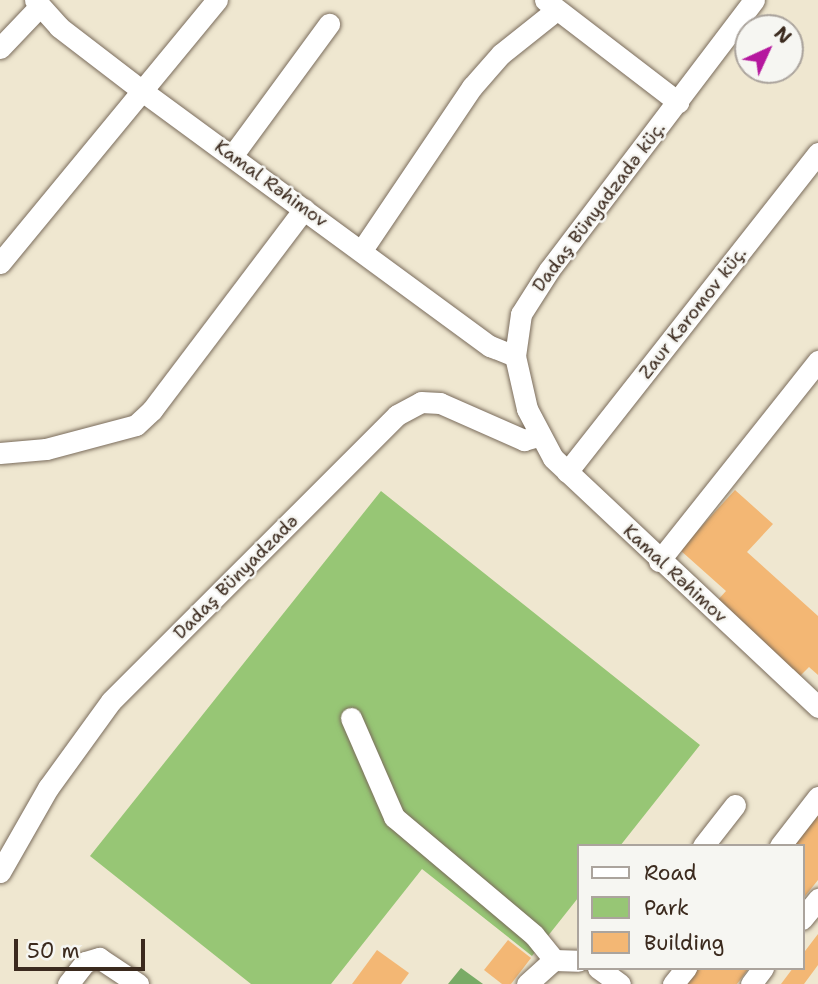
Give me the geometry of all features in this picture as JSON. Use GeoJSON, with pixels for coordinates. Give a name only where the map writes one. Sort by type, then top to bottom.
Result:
{"type":"FeatureCollection","features":[{"type":"Feature","properties":{"kind":"street"},"geometry":{"type":"LineString","coordinates":[[0,263],[145,93],[217,0]]}},
{"type":"Feature","properties":{"kind":"street","name":"Dadaş Bünyadzadə küç."},"geometry":{"type":"LineString","coordinates":[[538,436],[515,356],[521,314],[754,0]]}},
{"type":"Feature","properties":{"kind":"street"},"geometry":{"type":"LineString","coordinates":[[0,48],[37,3]]}},
{"type":"Feature","properties":{"kind":"street","name":"Kamal Rəhimov"},"geometry":{"type":"LineString","coordinates":[[37,3],[145,93],[490,346],[515,356]]}},
{"type":"Feature","properties":{"kind":"street"},"geometry":{"type":"LineString","coordinates":[[362,250],[472,87],[550,5],[678,102]]}},
{"type":"Feature","properties":{"kind":"street"},"geometry":{"type":"LineString","coordinates":[[232,156],[329,23]]}},
{"type":"Feature","properties":{"kind":"street","name":"Zaur Kəromov küç."},"geometry":{"type":"LineString","coordinates":[[568,472],[818,153]]}},
{"type":"Feature","properties":{"kind":"street"},"geometry":{"type":"LineString","coordinates":[[0,453],[46,449],[136,425],[152,410],[304,209]]}},
{"type":"Feature","properties":{"kind":"street"},"geometry":{"type":"LineString","coordinates":[[659,561],[818,361]]}},
{"type":"Feature","properties":{"kind":"street","name":"Dadaş Bünyadzadə"},"geometry":{"type":"LineString","coordinates":[[0,872],[61,768],[111,701],[397,415],[421,402],[440,403],[524,440],[538,436]]}},
{"type":"Feature","properties":{"kind":"street","name":"Kamal Rəhimov"},"geometry":{"type":"LineString","coordinates":[[538,436],[568,472],[659,561],[818,707]]}},
{"type":"Feature","properties":{"kind":"street"},"geometry":{"type":"LineString","coordinates":[[351,718],[394,817],[534,934],[554,961]]}},
{"type":"Feature","properties":{"kind":"street"},"geometry":{"type":"LineString","coordinates":[[782,844],[818,797]]}},
{"type":"Feature","properties":{"kind":"street"},"geometry":{"type":"LineString","coordinates":[[705,844],[734,806]]}},
{"type":"Feature","properties":{"kind":"street"},"geometry":{"type":"LineString","coordinates":[[804,916],[818,899]]}},
{"type":"Feature","properties":{"kind":"street"},"geometry":{"type":"LineString","coordinates":[[68,984],[85,962],[99,958],[138,984]]}},
{"type":"Feature","properties":{"kind":"street"},"geometry":{"type":"LineString","coordinates":[[527,984],[554,961],[576,961]]}},
{"type":"Feature","properties":{"kind":"street"},"geometry":{"type":"LineString","coordinates":[[601,970],[620,984]]}},
{"type":"Feature","properties":{"kind":"street"},"geometry":{"type":"LineString","coordinates":[[673,984],[684,970]]}},
{"type":"Feature","properties":{"kind":"green space"},"geometry":{"type":"Polygon","coordinates":[[[381,491],[700,745],[622,844],[576,844],[576,901],[532,956],[422,869],[331,984],[251,984],[90,856],[381,491]]]}},
{"type":"Feature","properties":{"kind":"green space"},"geometry":{"type":"Polygon","coordinates":[[[461,968],[483,984],[448,984],[461,968]]]}},
{"type":"Feature","properties":{"kind":"building"},"geometry":{"type":"Polygon","coordinates":[[[735,490],[773,524],[747,552],[818,616],[818,675],[809,667],[799,677],[716,602],[726,591],[680,550],[735,490]]]}},
{"type":"Feature","properties":{"kind":"building"},"geometry":{"type":"Polygon","coordinates":[[[818,815],[818,880],[804,898],[804,844],[796,844],[818,815]]]}},
{"type":"Feature","properties":{"kind":"building"},"geometry":{"type":"Polygon","coordinates":[[[818,934],[818,965],[804,984],[781,984],[792,970],[804,970],[804,952],[818,934]]]}},
{"type":"Feature","properties":{"kind":"building"},"geometry":{"type":"Polygon","coordinates":[[[508,940],[531,958],[511,984],[502,984],[484,970],[508,940]]]}},
{"type":"Feature","properties":{"kind":"building"},"geometry":{"type":"Polygon","coordinates":[[[377,950],[409,973],[401,984],[352,984],[377,950]]]}},
{"type":"Feature","properties":{"kind":"building"},"geometry":{"type":"Polygon","coordinates":[[[698,970],[748,970],[737,984],[687,984],[698,970]]]}}]}
